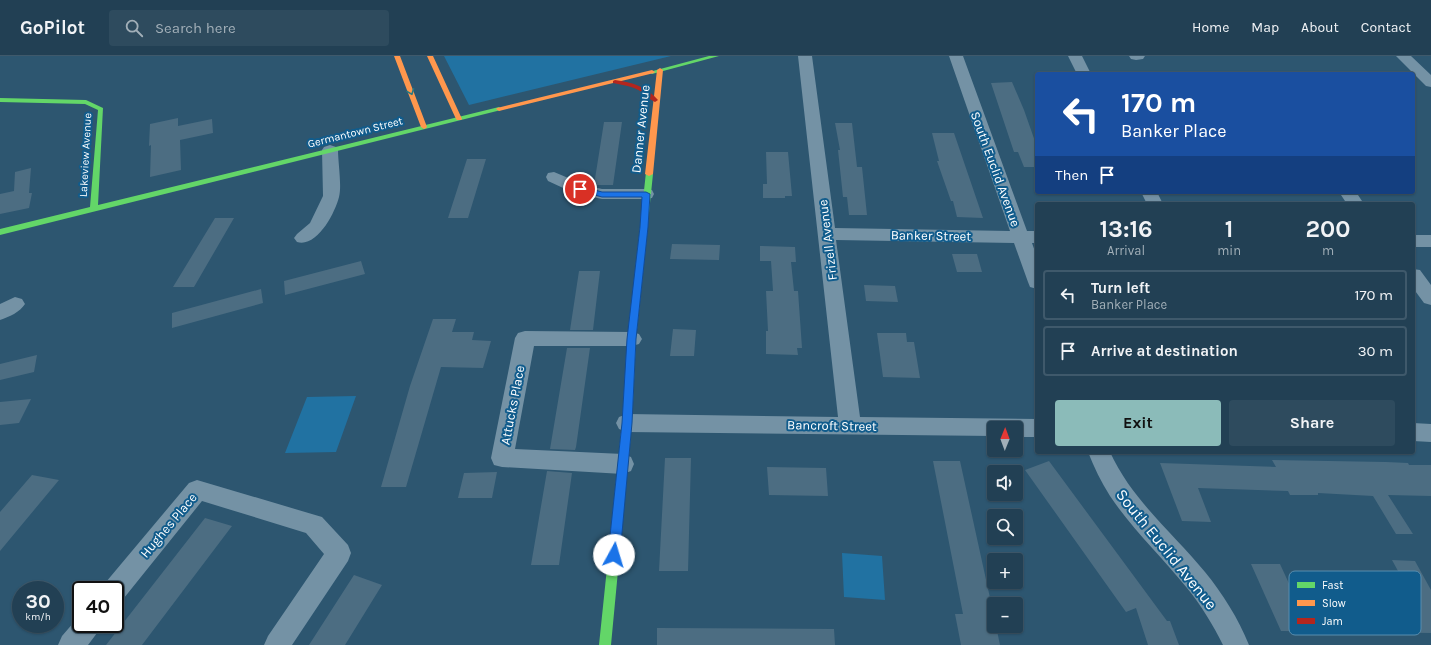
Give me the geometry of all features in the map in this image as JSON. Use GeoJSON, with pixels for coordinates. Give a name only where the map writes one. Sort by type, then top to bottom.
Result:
{"type":"FeatureCollection","features":[{"type":"Feature","properties":{"kind":"main road"},"geometry":{"type":"LineString","coordinates":[[397,56],[424,127]]}},
{"type":"Feature","properties":{"kind":"main road"},"geometry":{"type":"LineString","coordinates":[[430,56],[459,119]]}},
{"type":"Feature","properties":{"kind":"main road","name":"Germantown Street"},"geometry":{"type":"LineString","coordinates":[[0,232],[716,56]]}},
{"type":"Feature","properties":{"kind":"main road","name":"Danner Avenue"},"geometry":{"type":"LineString","coordinates":[[605,645],[627,423],[632,339],[644,227],[655,100],[660,70]]}},
{"type":"Feature","properties":{"kind":"main road"},"geometry":{"type":"LineString","coordinates":[[612,82],[636,85],[649,92],[655,100]]}},
{"type":"Feature","properties":{"kind":"main road","name":"Lakeview Avenue"},"geometry":{"type":"LineString","coordinates":[[0,100],[86,102],[101,109],[102,118],[94,209]]}},
{"type":"Feature","properties":{"kind":"street","name":"Frizell Avenue"},"geometry":{"type":"LineString","coordinates":[[805,56],[850,425]]}},
{"type":"Feature","properties":{"kind":"street","name":"South Euclid Avenue"},"geometry":{"type":"LineString","coordinates":[[956,56],[1029,237],[1035,271]]}},
{"type":"Feature","properties":{"kind":"street"},"geometry":{"type":"LineString","coordinates":[[1075,56],[1083,72]]}},
{"type":"Feature","properties":{"kind":"street"},"geometry":{"type":"LineString","coordinates":[[1403,56],[1431,83]]}},
{"type":"Feature","properties":{"kind":"street"},"geometry":{"type":"LineString","coordinates":[[302,238],[317,226],[331,196],[330,150]]}},
{"type":"Feature","properties":{"kind":"street"},"geometry":{"type":"LineString","coordinates":[[554,177],[580,189],[602,194],[646,194]]}},
{"type":"Feature","properties":{"kind":"street","name":"Banker Street"},"geometry":{"type":"LineString","coordinates":[[826,234],[1029,237]]}},
{"type":"Feature","properties":{"kind":"street"},"geometry":{"type":"LineString","coordinates":[[1415,241],[1431,241]]}},
{"type":"Feature","properties":{"kind":"street"},"geometry":{"type":"LineString","coordinates":[[1415,278],[1431,298]]}},
{"type":"Feature","properties":{"kind":"street","name":"Attucks Place"},"geometry":{"type":"LineString","coordinates":[[623,464],[502,458],[525,338],[632,339]]}},
{"type":"Feature","properties":{"kind":"street","name":"Bancroft Street"},"geometry":{"type":"LineString","coordinates":[[627,423],[1035,428]]}},
{"type":"Feature","properties":{"kind":"street"},"geometry":{"type":"LineString","coordinates":[[1415,432],[1431,433]]}},
{"type":"Feature","properties":{"kind":"street","name":"South Euclid Avenue"},"geometry":{"type":"LineString","coordinates":[[1100,454],[1108,473],[1122,496],[1145,526],[1196,580],[1219,613],[1236,645]]}},
{"type":"Feature","properties":{"kind":"street","name":"Hughes Place"},"geometry":{"type":"LineString","coordinates":[[122,581],[196,490],[314,525],[339,553],[277,645]]}},
{"type":"Feature","properties":{"kind":"street"},"geometry":{"type":"LineString","coordinates":[[71,645],[81,633]]}},
{"type":"Feature","properties":{"kind":"shaded area"},"geometry":{"type":"Polygon","coordinates":[[[444,56],[671,56],[469,105],[444,56]]]}},
{"type":"Feature","properties":{"kind":"shaded area"},"geometry":{"type":"Polygon","coordinates":[[[356,396],[336,452],[285,453],[307,397],[356,396]]]}},
{"type":"Feature","properties":{"kind":"shaded area"},"geometry":{"type":"Polygon","coordinates":[[[842,553],[882,556],[885,600],[844,597],[842,553]]]}},
{"type":"Feature","properties":{"kind":"building"},"geometry":{"type":"Polygon","coordinates":[[[1012,82],[1035,141],[1035,167],[1024,167],[1018,152],[1014,152],[991,83],[1012,82]]]}},
{"type":"Feature","properties":{"kind":"building"},"geometry":{"type":"Polygon","coordinates":[[[178,118],[178,126],[212,119],[213,133],[180,140],[181,170],[150,177],[150,124],[178,118]]]}},
{"type":"Feature","properties":{"kind":"building"},"geometry":{"type":"Polygon","coordinates":[[[604,122],[622,122],[613,185],[594,185],[604,122]]]}},
{"type":"Feature","properties":{"kind":"building"},"geometry":{"type":"Polygon","coordinates":[[[835,123],[852,123],[857,167],[862,167],[867,215],[849,215],[847,197],[843,197],[838,150],[840,150],[835,123]]]}},
{"type":"Feature","properties":{"kind":"building"},"geometry":{"type":"Polygon","coordinates":[[[932,133],[954,133],[983,218],[957,217],[953,201],[951,201],[937,161],[939,161],[932,133]]]}},
{"type":"Feature","properties":{"kind":"building"},"geometry":{"type":"Polygon","coordinates":[[[766,152],[788,152],[792,196],[785,196],[785,198],[763,198],[763,184],[767,184],[766,152]]]}},
{"type":"Feature","properties":{"kind":"building"},"geometry":{"type":"Polygon","coordinates":[[[467,159],[486,159],[468,218],[448,218],[467,159]]]}},
{"type":"Feature","properties":{"kind":"building"},"geometry":{"type":"Polygon","coordinates":[[[31,168],[29,193],[32,193],[29,208],[0,214],[0,194],[14,191],[15,172],[31,168]]]}},
{"type":"Feature","properties":{"kind":"building"},"geometry":{"type":"Polygon","coordinates":[[[215,218],[234,218],[194,287],[173,287],[215,218]]]}},
{"type":"Feature","properties":{"kind":"building"},"geometry":{"type":"Polygon","coordinates":[[[672,244],[720,245],[719,260],[670,259],[672,244]]]}},
{"type":"Feature","properties":{"kind":"building"},"geometry":{"type":"Polygon","coordinates":[[[760,246],[795,247],[796,262],[791,262],[794,291],[798,291],[802,348],[797,348],[798,355],[766,354],[766,331],[768,331],[766,291],[773,291],[771,261],[760,261],[760,246]]]}},
{"type":"Feature","properties":{"kind":"building"},"geometry":{"type":"Polygon","coordinates":[[[952,254],[977,254],[982,272],[957,272],[952,254]]]}},
{"type":"Feature","properties":{"kind":"building"},"geometry":{"type":"Polygon","coordinates":[[[361,261],[365,274],[285,295],[284,281],[361,261]]]}},
{"type":"Feature","properties":{"kind":"building"},"geometry":{"type":"Polygon","coordinates":[[[579,271],[600,271],[593,330],[570,330],[579,271]]]}},
{"type":"Feature","properties":{"kind":"building"},"geometry":{"type":"Polygon","coordinates":[[[864,285],[895,286],[898,302],[866,301],[864,285]]]}},
{"type":"Feature","properties":{"kind":"building"},"geometry":{"type":"Polygon","coordinates":[[[261,289],[263,303],[172,328],[172,313],[261,289]]]}},
{"type":"Feature","properties":{"kind":"building"},"geometry":{"type":"Polygon","coordinates":[[[433,319],[456,319],[452,332],[474,332],[472,340],[491,341],[483,368],[441,367],[406,487],[381,487],[410,386],[433,319]]]}},
{"type":"Feature","properties":{"kind":"building"},"geometry":{"type":"Polygon","coordinates":[[[673,329],[696,330],[694,356],[670,356],[673,329]]]}},
{"type":"Feature","properties":{"kind":"building"},"geometry":{"type":"Polygon","coordinates":[[[877,333],[906,333],[907,342],[914,342],[920,378],[883,377],[877,333]]]}},
{"type":"Feature","properties":{"kind":"building"},"geometry":{"type":"Polygon","coordinates":[[[567,348],[590,348],[576,447],[575,450],[550,449],[567,348]]]}},
{"type":"Feature","properties":{"kind":"building"},"geometry":{"type":"Polygon","coordinates":[[[37,355],[34,372],[0,380],[0,364],[37,355]]]}},
{"type":"Feature","properties":{"kind":"building"},"geometry":{"type":"Polygon","coordinates":[[[31,399],[19,423],[0,425],[0,402],[31,399]]]}},
{"type":"Feature","properties":{"kind":"building"},"geometry":{"type":"Polygon","coordinates":[[[665,458],[691,458],[688,571],[659,571],[665,458]]]}},
{"type":"Feature","properties":{"kind":"building"},"geometry":{"type":"Polygon","coordinates":[[[1272,460],[1386,462],[1408,463],[1409,465],[1431,465],[1431,496],[1388,495],[1413,534],[1396,534],[1373,496],[1318,493],[1318,495],[1290,495],[1288,491],[1198,488],[1211,522],[1182,521],[1160,463],[1276,467],[1272,460]]]}},
{"type":"Feature","properties":{"kind":"building"},"geometry":{"type":"Polygon","coordinates":[[[933,461],[960,461],[990,597],[987,597],[987,633],[997,633],[1000,645],[961,645],[955,614],[963,614],[933,461]]]}},
{"type":"Feature","properties":{"kind":"building"},"geometry":{"type":"Polygon","coordinates":[[[1049,461],[1167,621],[1170,621],[1179,645],[1148,645],[1136,608],[1126,612],[1025,470],[1049,461]]]}},
{"type":"Feature","properties":{"kind":"building"},"geometry":{"type":"Polygon","coordinates":[[[767,467],[826,468],[828,496],[769,495],[767,467]]]}},
{"type":"Feature","properties":{"kind":"building"},"geometry":{"type":"Polygon","coordinates":[[[547,471],[572,473],[559,565],[531,565],[547,471]]]}},
{"type":"Feature","properties":{"kind":"building"},"geometry":{"type":"Polygon","coordinates":[[[497,472],[492,498],[458,498],[464,473],[497,472]]]}},
{"type":"Feature","properties":{"kind":"building"},"geometry":{"type":"Polygon","coordinates":[[[32,475],[59,480],[0,551],[0,512],[32,475]]]}},
{"type":"Feature","properties":{"kind":"building"},"geometry":{"type":"Polygon","coordinates":[[[205,518],[232,526],[142,645],[106,645],[115,633],[124,633],[124,622],[205,518]]]}},
{"type":"Feature","properties":{"kind":"building"},"geometry":{"type":"Polygon","coordinates":[[[1392,560],[1415,561],[1421,571],[1398,571],[1392,560]]]}},
{"type":"Feature","properties":{"kind":"building"},"geometry":{"type":"Polygon","coordinates":[[[1251,564],[1280,564],[1289,584],[1289,631],[1281,631],[1251,564]]]}},
{"type":"Feature","properties":{"kind":"building"},"geometry":{"type":"Polygon","coordinates":[[[1421,572],[1431,590],[1431,633],[1421,633],[1421,572]]]}},
{"type":"Feature","properties":{"kind":"building"},"geometry":{"type":"Polygon","coordinates":[[[354,575],[382,585],[345,645],[309,645],[354,575]]]}},
{"type":"Feature","properties":{"kind":"building"},"geometry":{"type":"Polygon","coordinates":[[[657,628],[834,629],[835,645],[657,645],[657,628]]]}},
{"type":"Feature","properties":{"kind":"traffic: fast"},"geometry":{"type":"LineString","coordinates":[[652,72],[716,56]]}},
{"type":"Feature","properties":{"kind":"traffic: fast"},"geometry":{"type":"LineString","coordinates":[[0,100],[86,102],[101,109],[94,209]]}},
{"type":"Feature","properties":{"kind":"traffic: fast"},"geometry":{"type":"LineString","coordinates":[[0,232],[499,109]]}},
{"type":"Feature","properties":{"kind":"traffic: fast"},"geometry":{"type":"LineString","coordinates":[[605,645],[627,423],[632,339],[649,174]]}},
{"type":"Feature","properties":{"kind":"traffic: slow"},"geometry":{"type":"LineString","coordinates":[[397,56],[424,127]]}},
{"type":"Feature","properties":{"kind":"traffic: slow"},"geometry":{"type":"LineString","coordinates":[[430,56],[459,119]]}},
{"type":"Feature","properties":{"kind":"traffic: slow"},"geometry":{"type":"LineString","coordinates":[[649,174],[660,70]]}},
{"type":"Feature","properties":{"kind":"traffic: slow"},"geometry":{"type":"LineString","coordinates":[[499,109],[652,72]]}},
{"type":"Feature","properties":{"kind":"traffic: jam"},"geometry":{"type":"LineString","coordinates":[[615,82],[637,87],[646,92],[655,100]]}},
{"type":"Feature","properties":{"kind":"route"},"geometry":{"type":"LineString","coordinates":[[580,189],[602,194],[646,194],[632,339],[627,423],[614,555]]}}]}
